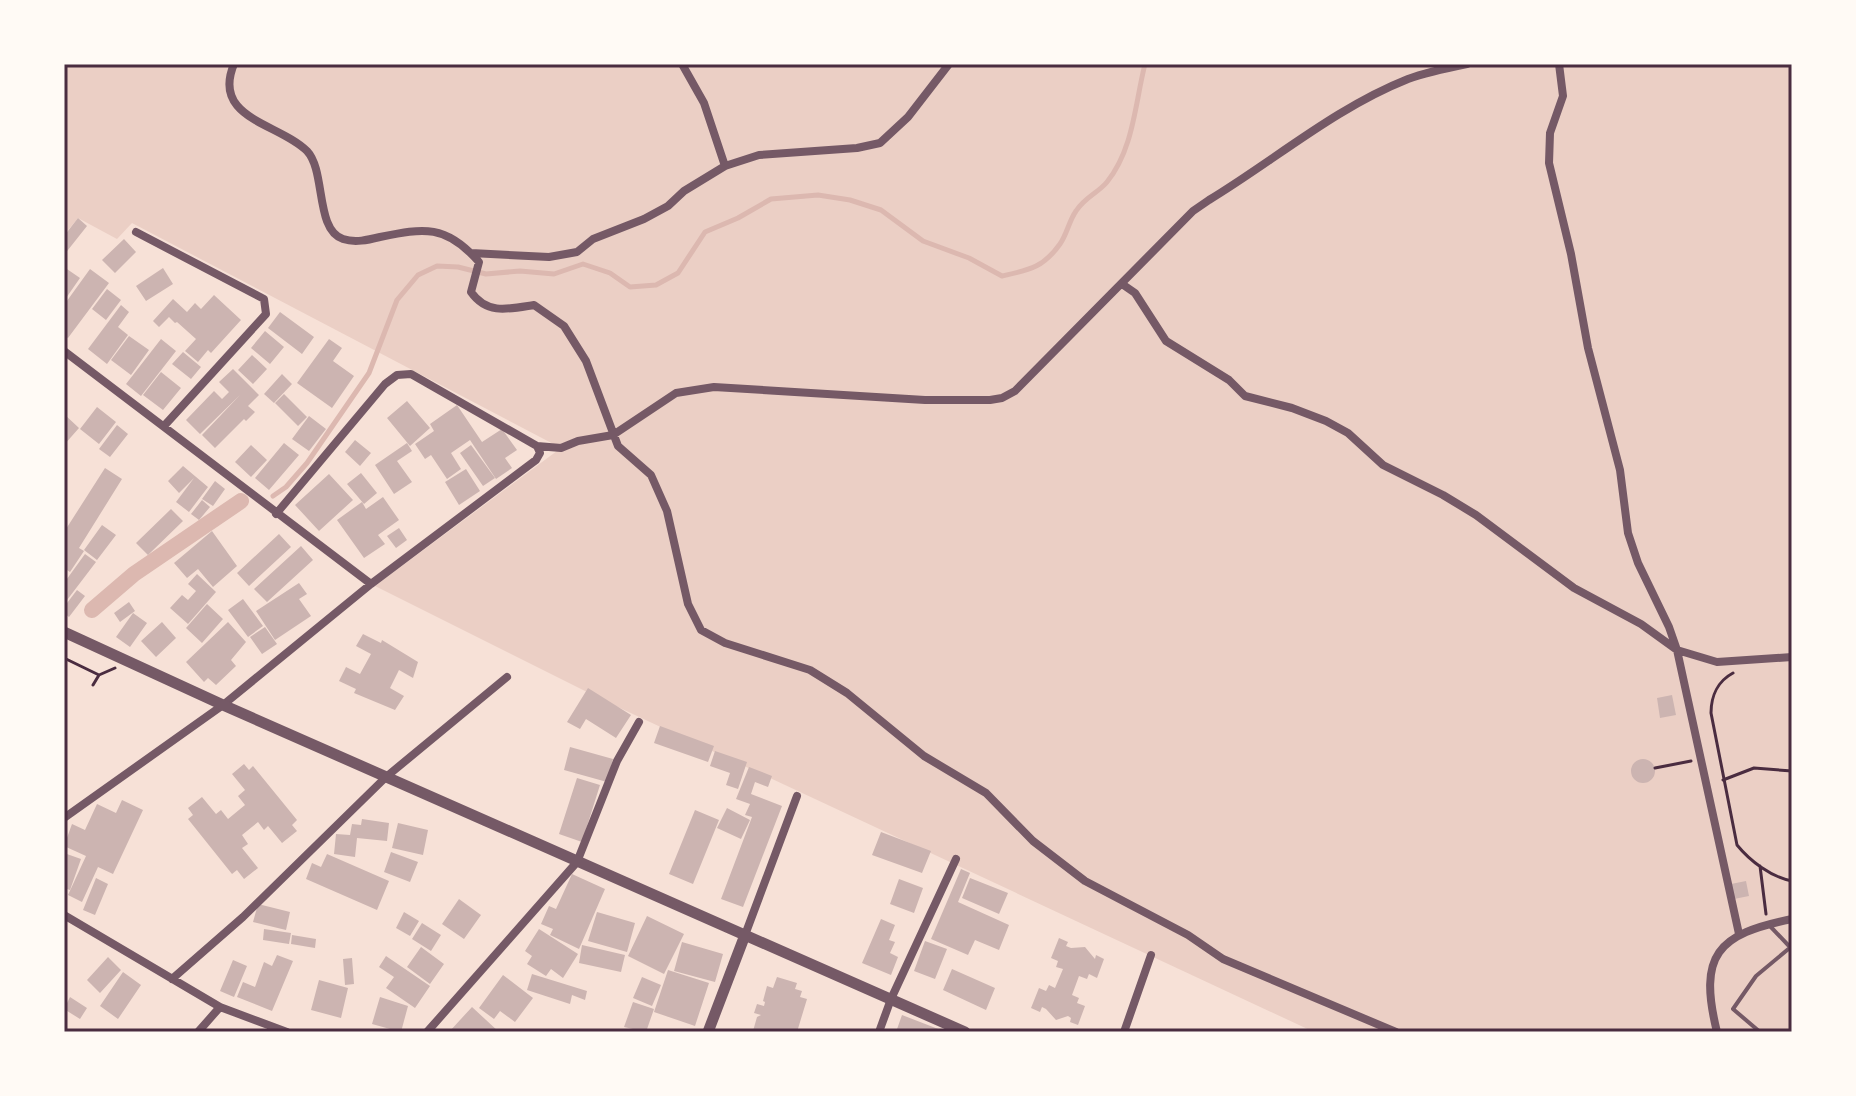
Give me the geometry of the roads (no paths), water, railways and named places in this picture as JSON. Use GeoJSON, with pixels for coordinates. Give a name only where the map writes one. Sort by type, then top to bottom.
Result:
{"type":"FeatureCollection","features":[{"type":"Feature","properties":{"kind":"street"},"geometry":{"type":"LineString","coordinates":[[234,64],[229,93],[234,103],[252,118],[303,147],[311,156],[326,220],[336,235],[362,241],[420,229],[441,232],[479,262],[471,292],[477,301],[497,311],[534,305],[564,326],[586,361],[618,446],[651,475],[667,511],[688,604],[701,630],[725,643],[810,670],[847,693],[924,756],[986,793],[1033,841],[1085,881],[1188,935],[1223,959],[1396,1032]]}},
{"type":"Feature","properties":{"kind":"street"},"geometry":{"type":"LineString","coordinates":[[682,64],[704,103],[725,166]]}},
{"type":"Feature","properties":{"kind":"street"},"geometry":{"type":"LineString","coordinates":[[471,253],[549,257],[577,252],[593,239],[668,206],[684,191],[725,166],[759,155],[857,148],[880,143],[908,117],[949,64]]}},
{"type":"Feature","properties":{"kind":"street"},"geometry":{"type":"LineString","coordinates":[[276,514],[385,384],[397,375],[411,374],[537,446],[561,448],[578,441],[613,435],[665,398],[689,389],[714,387],[925,400],[1002,398],[1015,391],[1193,211],[1321,125],[1377,93],[1410,78],[1467,64]]}},
{"type":"Feature","properties":{"kind":"street"},"geometry":{"type":"LineString","coordinates":[[1559,64],[1563,96],[1550,133],[1549,163],[1571,254],[1588,348],[1620,470],[1628,533],[1677,650],[1739,934]]}},
{"type":"Feature","properties":{"kind":"street"},"geometry":{"type":"LineString","coordinates":[[136,232],[264,299],[267,307],[266,314],[164,426]]}},
{"type":"Feature","properties":{"kind":"street"},"geometry":{"type":"LineString","coordinates":[[1122,284],[1135,293],[1166,341],[1229,380],[1245,396],[1292,408],[1348,433],[1383,465],[1476,515],[1574,588],[1641,624],[1677,650],[1717,662],[1792,657]]}},
{"type":"Feature","properties":{"kind":"street"},"geometry":{"type":"LineString","coordinates":[[64,365],[67,354],[371,584]]}},
{"type":"Feature","properties":{"kind":"street"},"geometry":{"type":"LineString","coordinates":[[64,818],[223,705],[371,584],[536,460],[540,453],[537,446]]}},
{"type":"Feature","properties":{"kind":"street"},"geometry":{"type":"LineString","coordinates":[[64,632],[965,1032]]}},
{"type":"Feature","properties":{"kind":"street"},"geometry":{"type":"LineString","coordinates":[[172,979],[243,917],[386,777],[507,677]]}},
{"type":"Feature","properties":{"kind":"street"},"geometry":{"type":"LineString","coordinates":[[427,1032],[577,862],[617,761],[639,722]]}},
{"type":"Feature","properties":{"kind":"street"},"geometry":{"type":"LineString","coordinates":[[708,1032],[797,796]]}},
{"type":"Feature","properties":{"kind":"street"},"geometry":{"type":"LineString","coordinates":[[879,1032],[891,999],[956,859]]}},
{"type":"Feature","properties":{"kind":"street"},"geometry":{"type":"LineString","coordinates":[[64,915],[220,1007],[287,1032]]}},
{"type":"Feature","properties":{"kind":"street"},"geometry":{"type":"LineString","coordinates":[[1717,1032],[1709,999],[1710,977],[1719,953],[1727,941],[1739,934],[1792,919]]}},
{"type":"Feature","properties":{"kind":"street"},"geometry":{"type":"LineString","coordinates":[[1124,1032],[1151,955]]}},
{"type":"Feature","properties":{"kind":"street"},"geometry":{"type":"LineString","coordinates":[[198,1032],[220,1007]]}},
{"type":"Feature","properties":{"kind":"lane"},"geometry":{"type":"LineString","coordinates":[[1760,1032],[1733,1009],[1756,976],[1791,946],[1767,924]]}},
{"type":"Feature","properties":{"kind":"waterway"},"geometry":{"type":"LineString","coordinates":[[273,496],[286,487],[307,463],[369,373],[397,300],[418,275],[437,266],[486,274],[520,271],[554,274],[583,264],[610,273],[630,287],[656,285],[678,273],[705,232],[771,199],[818,195],[850,200],[881,210],[923,241],[969,258],[1002,276],[1020,272],[1035,267],[1054,252],[1080,206],[1103,186],[1116,169],[1128,140],[1145,64]]}},
{"type":"Feature","properties":{"kind":"waterway"},"geometry":{"type":"LineString","coordinates":[[92,610],[134,574],[241,501]]}}]}
